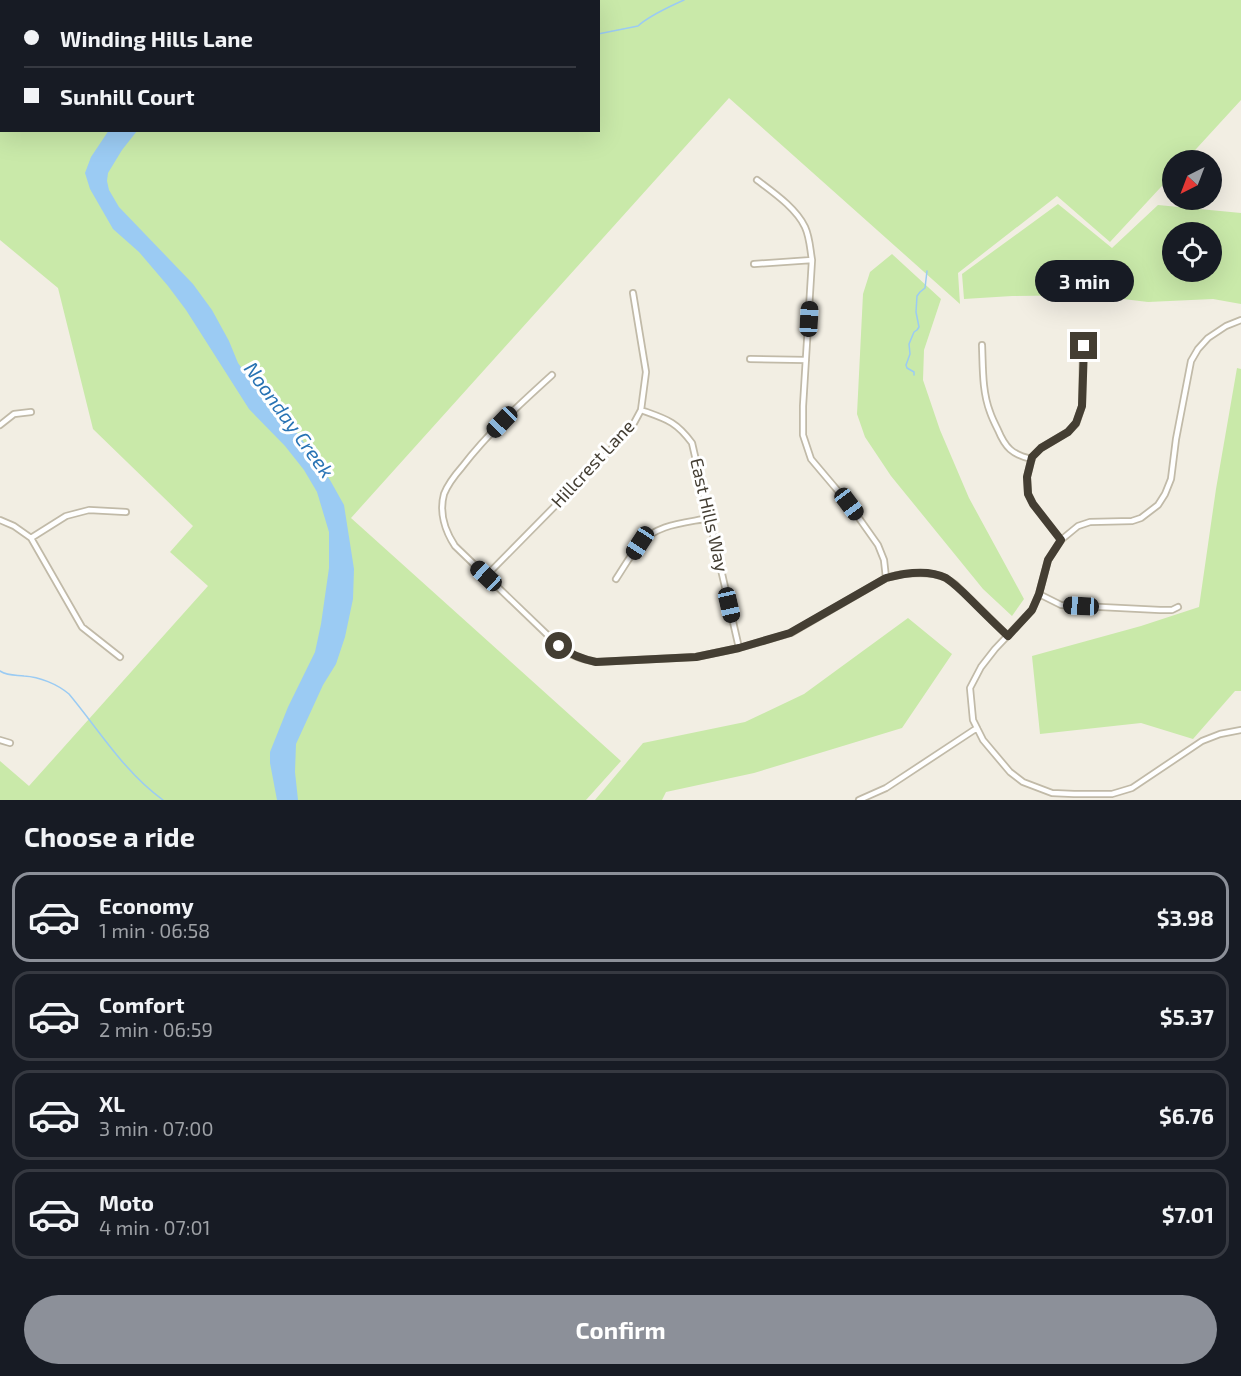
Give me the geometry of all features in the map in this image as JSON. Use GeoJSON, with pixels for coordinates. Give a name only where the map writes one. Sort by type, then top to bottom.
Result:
{"type":"FeatureCollection","features":[{"type":"Feature","properties":{"kind":"street"},"geometry":{"type":"LineString","coordinates":[[757,180],[781,199],[801,221],[809,237],[812,260],[803,435],[811,459],[849,504],[878,544],[884,560],[886,578]]}},
{"type":"Feature","properties":{"kind":"street"},"geometry":{"type":"LineString","coordinates":[[754,264],[812,260]]}},
{"type":"Feature","properties":{"kind":"street","name":"Hillcrest Lane"},"geometry":{"type":"LineString","coordinates":[[486,576],[620,440],[641,410],[646,372],[633,293]]}},
{"type":"Feature","properties":{"kind":"street"},"geometry":{"type":"LineString","coordinates":[[1241,320],[1226,326],[1208,338],[1191,361],[1171,479],[1158,505],[1142,518],[1132,521],[1090,522],[1078,526],[1061,540],[1048,560],[1032,610],[981,667],[970,688],[973,720],[982,740],[1010,772],[1023,782],[1052,793],[1104,795],[1132,788],[1202,741],[1220,734],[1241,730]]}},
{"type":"Feature","properties":{"kind":"street"},"geometry":{"type":"LineString","coordinates":[[1061,540],[1033,504],[1028,494],[1027,477],[1032,459],[1041,448],[1068,432],[1076,423],[1082,406],[1083,344]]}},
{"type":"Feature","properties":{"kind":"street"},"geometry":{"type":"LineString","coordinates":[[982,345],[989,411],[1009,449],[1021,457],[1032,459]]}},
{"type":"Feature","properties":{"kind":"street"},"geometry":{"type":"LineString","coordinates":[[750,359],[806,360]]}},
{"type":"Feature","properties":{"kind":"street"},"geometry":{"type":"LineString","coordinates":[[552,375],[517,407],[473,453],[450,481],[442,504],[448,537],[455,546],[570,654],[596,662],[696,657],[739,648],[790,633],[886,578],[920,573],[933,574],[955,585],[1008,636]]}},
{"type":"Feature","properties":{"kind":"street","name":"East Hills Way"},"geometry":{"type":"LineString","coordinates":[[641,410],[670,421],[692,443],[739,648]]}},
{"type":"Feature","properties":{"kind":"street"},"geometry":{"type":"LineString","coordinates":[[0,425],[14,414],[32,411]]}},
{"type":"Feature","properties":{"kind":"street"},"geometry":{"type":"LineString","coordinates":[[31,538],[66,516],[89,510],[126,512]]}},
{"type":"Feature","properties":{"kind":"street"},"geometry":{"type":"LineString","coordinates":[[616,579],[640,543],[647,537],[663,528],[709,518]]}},
{"type":"Feature","properties":{"kind":"street"},"geometry":{"type":"LineString","coordinates":[[0,520],[14,526],[31,538],[82,627],[120,657]]}},
{"type":"Feature","properties":{"kind":"street"},"geometry":{"type":"LineString","coordinates":[[1039,594],[1061,605],[1160,610],[1172,610],[1178,607]]}},
{"type":"Feature","properties":{"kind":"street"},"geometry":{"type":"LineString","coordinates":[[859,800],[886,788],[977,728]]}},
{"type":"Feature","properties":{"kind":"street"},"geometry":{"type":"LineString","coordinates":[[0,740],[10,743]]}},
{"type":"Feature","properties":{"kind":"street"},"geometry":{"type":"LineString","coordinates":[[1050,800],[1052,793]]}},
{"type":"Feature","properties":{"kind":"green space"},"geometry":{"type":"Polygon","coordinates":[[[600,0],[1241,0],[1241,100],[1195,150],[1162,150],[1162,186],[1110,242],[1057,196],[958,273],[960,304],[729,98],[351,518],[621,761],[586,800],[0,800],[0,761],[29,786],[208,586],[170,552],[193,526],[93,429],[58,288],[0,240],[0,132],[600,132],[600,0]]]}},
{"type":"Feature","properties":{"kind":"green space"},"geometry":{"type":"Polygon","coordinates":[[[1058,204],[1112,248],[1158,205],[1162,205],[1162,210],[1210,210],[1241,213],[1241,304],[1213,299],[1148,302],[1090,295],[964,299],[962,274],[1058,204]]]}},
{"type":"Feature","properties":{"kind":"green space"},"geometry":{"type":"Polygon","coordinates":[[[892,254],[941,299],[924,350],[923,380],[940,430],[969,498],[1024,599],[1012,616],[983,589],[891,476],[865,437],[857,414],[863,294],[870,272],[892,254]]]}},
{"type":"Feature","properties":{"kind":"green space"},"geometry":{"type":"Polygon","coordinates":[[[1237,368],[1241,369],[1241,691],[1235,691],[1193,739],[1141,723],[1040,734],[1032,656],[1141,626],[1199,607],[1237,368]]]}},
{"type":"Feature","properties":{"kind":"green space"},"geometry":{"type":"Polygon","coordinates":[[[908,618],[952,654],[902,728],[754,773],[666,792],[662,800],[595,800],[643,743],[745,722],[804,694],[908,618]]]}},
{"type":"Feature","properties":{"kind":"water"},"geometry":{"type":"Polygon","coordinates":[[[108,132],[136,132],[108,173],[109,190],[119,207],[193,284],[212,310],[238,363],[298,434],[330,480],[344,505],[354,569],[353,599],[345,637],[336,664],[323,685],[296,744],[295,772],[298,800],[277,800],[270,752],[288,707],[315,652],[321,624],[329,568],[329,532],[317,492],[304,470],[285,446],[249,409],[186,310],[168,286],[139,252],[113,229],[90,189],[85,173],[91,157],[108,132]]]}},
{"type":"Feature","properties":{"kind":"waterway","name":"Noonday Creek"},"geometry":{"type":"LineString","coordinates":[[600,34],[638,26],[684,0]]}},
{"type":"Feature","properties":{"kind":"waterway"},"geometry":{"type":"LineString","coordinates":[[914,375],[914,372],[906,365],[910,354],[909,344],[919,327],[916,312],[917,296],[925,288],[927,271]]}},
{"type":"Feature","properties":{"kind":"waterway"},"geometry":{"type":"LineString","coordinates":[[0,671],[9,675],[42,679],[69,694],[124,764],[163,800]]}},
{"type":"Feature","properties":{"kind":"route"},"geometry":{"type":"LineString","coordinates":[[559,646],[570,654],[596,662],[696,657],[739,648],[790,633],[886,578],[920,573],[933,574],[955,585],[1008,636],[1032,610],[1048,560],[1061,540],[1033,504],[1028,494],[1027,477],[1032,457],[1041,448],[1068,432],[1076,423],[1082,406],[1084,346]]}}]}
